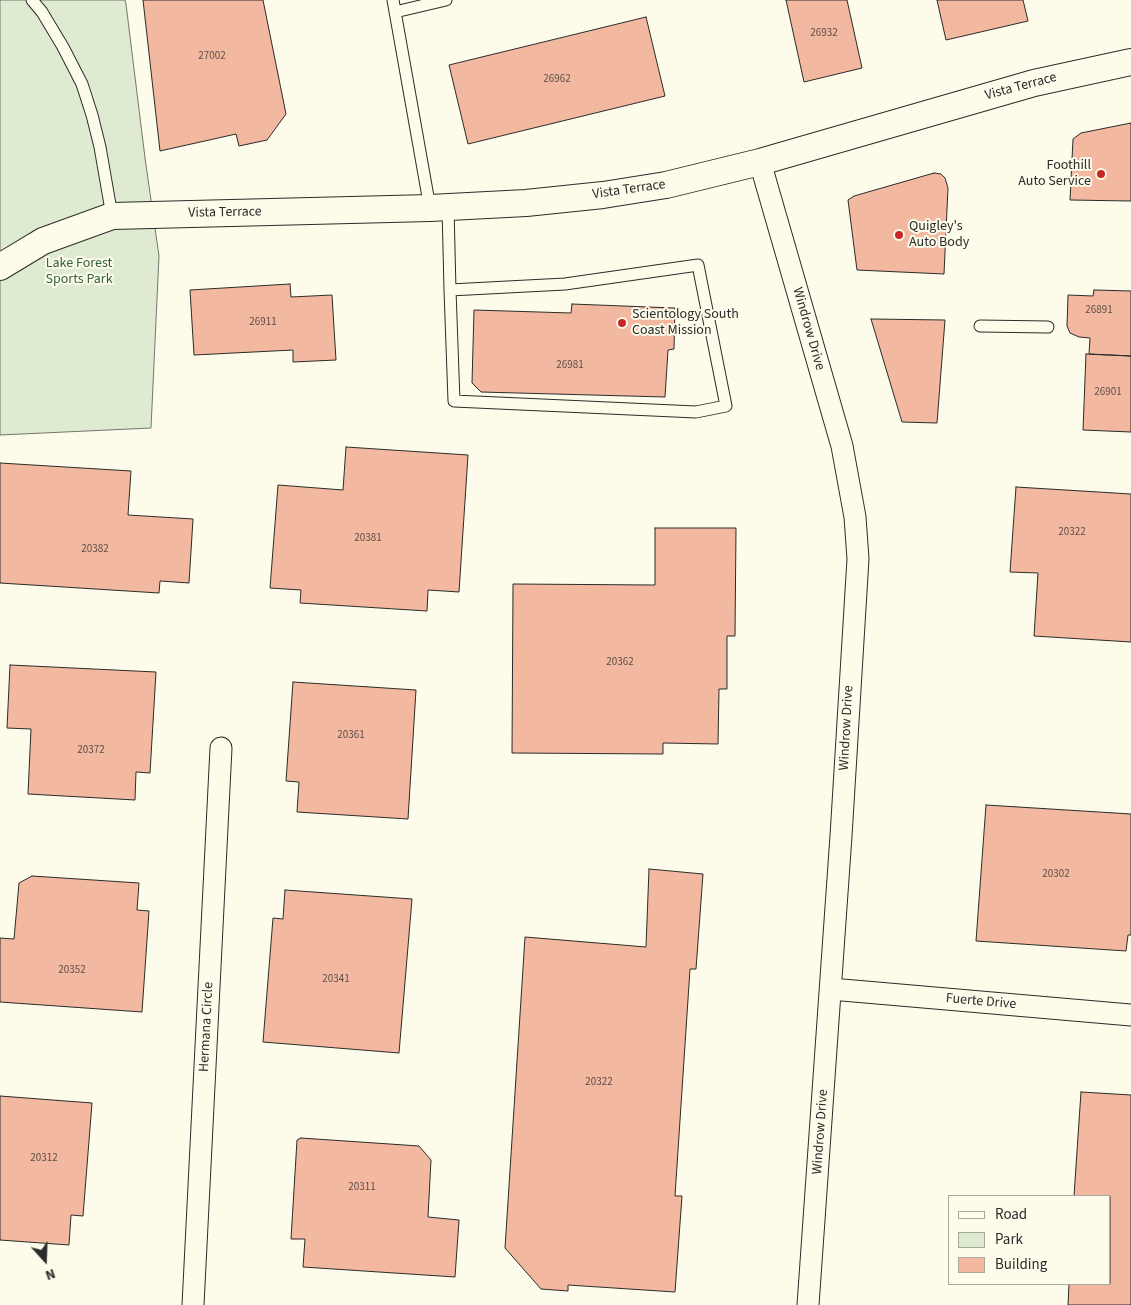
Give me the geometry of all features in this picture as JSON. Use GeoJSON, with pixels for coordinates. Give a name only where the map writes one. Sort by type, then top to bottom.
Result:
{"type":"FeatureCollection","features":[{"type":"Feature","properties":{"kind":"street","name":"Vista Terrace"},"geometry":{"type":"LineString","coordinates":[[0,267],[43,241],[112,216],[439,208],[526,203],[603,195],[666,185],[760,162],[1034,83],[1131,62]]}},
{"type":"Feature","properties":{"kind":"street","name":"Windrow Drive"},"geometry":{"type":"LineString","coordinates":[[760,162],[842,446],[855,517],[858,558],[808,1305]]}},
{"type":"Feature","properties":{"kind":"street","name":"Hermana Circle"},"geometry":{"type":"LineString","coordinates":[[193,1305],[221,748]]}},
{"type":"Feature","properties":{"kind":"street","name":"Fuerte Drive"},"geometry":{"type":"LineString","coordinates":[[830,989],[1131,1015]]}},
{"type":"Feature","properties":{"kind":"lane"},"geometry":{"type":"LineString","coordinates":[[32,0],[42,12],[63,47],[82,84],[94,123],[112,216]]}},
{"type":"Feature","properties":{"kind":"lane"},"geometry":{"type":"LineString","coordinates":[[446,0],[394,6],[439,208],[450,290],[454,401],[696,412],[726,406],[698,265],[565,284],[450,290]]}},
{"type":"Feature","properties":{"kind":"lane"},"geometry":{"type":"LineString","coordinates":[[980,326],[1048,327]]}},
{"type":"Feature","properties":{"kind":"green space","name":"Lake Forest Sports Park"},"geometry":{"type":"Polygon","coordinates":[[[0,0],[125,0],[159,256],[151,428],[0,435],[0,0]]]}},
{"type":"Feature","properties":{"kind":"building"},"geometry":{"type":"Polygon","coordinates":[[[143,0],[263,0],[286,114],[267,140],[239,146],[236,134],[160,151],[143,0]]]}},
{"type":"Feature","properties":{"kind":"building"},"geometry":{"type":"Polygon","coordinates":[[[786,0],[847,0],[862,68],[804,82],[786,0]]]}},
{"type":"Feature","properties":{"kind":"building"},"geometry":{"type":"Polygon","coordinates":[[[937,0],[1023,0],[1028,21],[946,40],[937,0]]]}},
{"type":"Feature","properties":{"kind":"building"},"geometry":{"type":"Polygon","coordinates":[[[646,17],[665,96],[468,144],[449,65],[646,17]]]}},
{"type":"Feature","properties":{"kind":"building","name":"Foothill Auto Service"},"geometry":{"type":"Polygon","coordinates":[[[1131,123],[1131,201],[1070,200],[1073,139],[1081,133],[1131,123]]]}},
{"type":"Feature","properties":{"kind":"building","name":"Quigley's Auto Body"},"geometry":{"type":"Polygon","coordinates":[[[934,173],[941,174],[945,178],[948,188],[944,274],[857,270],[848,200],[854,196],[934,173]]]}},
{"type":"Feature","properties":{"kind":"building"},"geometry":{"type":"Polygon","coordinates":[[[290,284],[291,297],[332,295],[336,360],[293,362],[293,350],[194,355],[190,290],[290,284]]]}},
{"type":"Feature","properties":{"kind":"building"},"geometry":{"type":"Polygon","coordinates":[[[1094,290],[1131,291],[1131,356],[1089,354],[1090,338],[1079,337],[1070,333],[1067,326],[1068,295],[1093,296],[1094,290]]]}},
{"type":"Feature","properties":{"kind":"building"},"geometry":{"type":"Polygon","coordinates":[[[572,304],[675,308],[674,349],[668,350],[665,397],[481,392],[472,383],[474,310],[571,313],[572,304]]]}},
{"type":"Feature","properties":{"kind":"building"},"geometry":{"type":"Polygon","coordinates":[[[871,319],[945,320],[937,423],[902,422],[871,319]]]}},
{"type":"Feature","properties":{"kind":"building"},"geometry":{"type":"Polygon","coordinates":[[[1086,354],[1131,356],[1131,432],[1083,430],[1086,354]]]}},
{"type":"Feature","properties":{"kind":"building"},"geometry":{"type":"Polygon","coordinates":[[[346,447],[468,455],[459,592],[428,590],[427,611],[300,603],[301,590],[270,588],[278,485],[343,490],[346,447]]]}},
{"type":"Feature","properties":{"kind":"building"},"geometry":{"type":"Polygon","coordinates":[[[0,463],[131,471],[128,515],[193,519],[189,583],[160,581],[159,593],[0,583],[0,463]]]}},
{"type":"Feature","properties":{"kind":"building"},"geometry":{"type":"Polygon","coordinates":[[[1016,487],[1131,494],[1131,642],[1034,636],[1038,573],[1010,572],[1016,487]]]}},
{"type":"Feature","properties":{"kind":"building"},"geometry":{"type":"Polygon","coordinates":[[[655,528],[736,528],[735,636],[727,636],[727,689],[719,689],[718,744],[663,743],[663,754],[512,753],[513,584],[655,585],[655,528]]]}},
{"type":"Feature","properties":{"kind":"building"},"geometry":{"type":"Polygon","coordinates":[[[10,665],[156,672],[150,773],[136,772],[135,800],[28,794],[31,729],[7,728],[10,665]]]}},
{"type":"Feature","properties":{"kind":"building"},"geometry":{"type":"Polygon","coordinates":[[[293,682],[416,690],[408,819],[297,812],[299,782],[286,781],[293,682]]]}},
{"type":"Feature","properties":{"kind":"building"},"geometry":{"type":"Polygon","coordinates":[[[986,805],[1131,814],[1131,935],[1128,935],[1126,951],[976,941],[986,805]]]}},
{"type":"Feature","properties":{"kind":"building"},"geometry":{"type":"Polygon","coordinates":[[[649,869],[703,874],[696,969],[690,969],[675,1196],[682,1196],[675,1292],[568,1285],[568,1291],[541,1289],[505,1248],[525,937],[646,947],[649,869]]]}},
{"type":"Feature","properties":{"kind":"building"},"geometry":{"type":"Polygon","coordinates":[[[32,876],[139,883],[137,910],[149,911],[142,1012],[0,1002],[0,938],[14,939],[19,883],[32,876]]]}},
{"type":"Feature","properties":{"kind":"building"},"geometry":{"type":"Polygon","coordinates":[[[285,890],[412,899],[399,1053],[263,1042],[273,918],[283,919],[285,890]]]}},
{"type":"Feature","properties":{"kind":"building"},"geometry":{"type":"Polygon","coordinates":[[[1081,1092],[1131,1095],[1131,1305],[1068,1305],[1069,1285],[1111,1285],[1111,1195],[1074,1195],[1081,1092]]]}},
{"type":"Feature","properties":{"kind":"building"},"geometry":{"type":"Polygon","coordinates":[[[0,1096],[92,1103],[83,1216],[71,1215],[69,1245],[0,1240],[0,1096]]]}},
{"type":"Feature","properties":{"kind":"building"},"geometry":{"type":"Polygon","coordinates":[[[301,1138],[419,1146],[431,1160],[428,1217],[459,1220],[455,1277],[303,1267],[305,1239],[291,1239],[297,1140],[301,1138]]]}},
{"type":"Feature","properties":{"kind":"place","name":"Foothill Auto Service"},"geometry":{"type":"Point","coordinates":[1101,174]}},
{"type":"Feature","properties":{"kind":"place","name":"Quigley's Auto Body"},"geometry":{"type":"Point","coordinates":[899,235]}},
{"type":"Feature","properties":{"kind":"place","name":"Scientology South Coast Mission"},"geometry":{"type":"Point","coordinates":[622,323]}}]}
